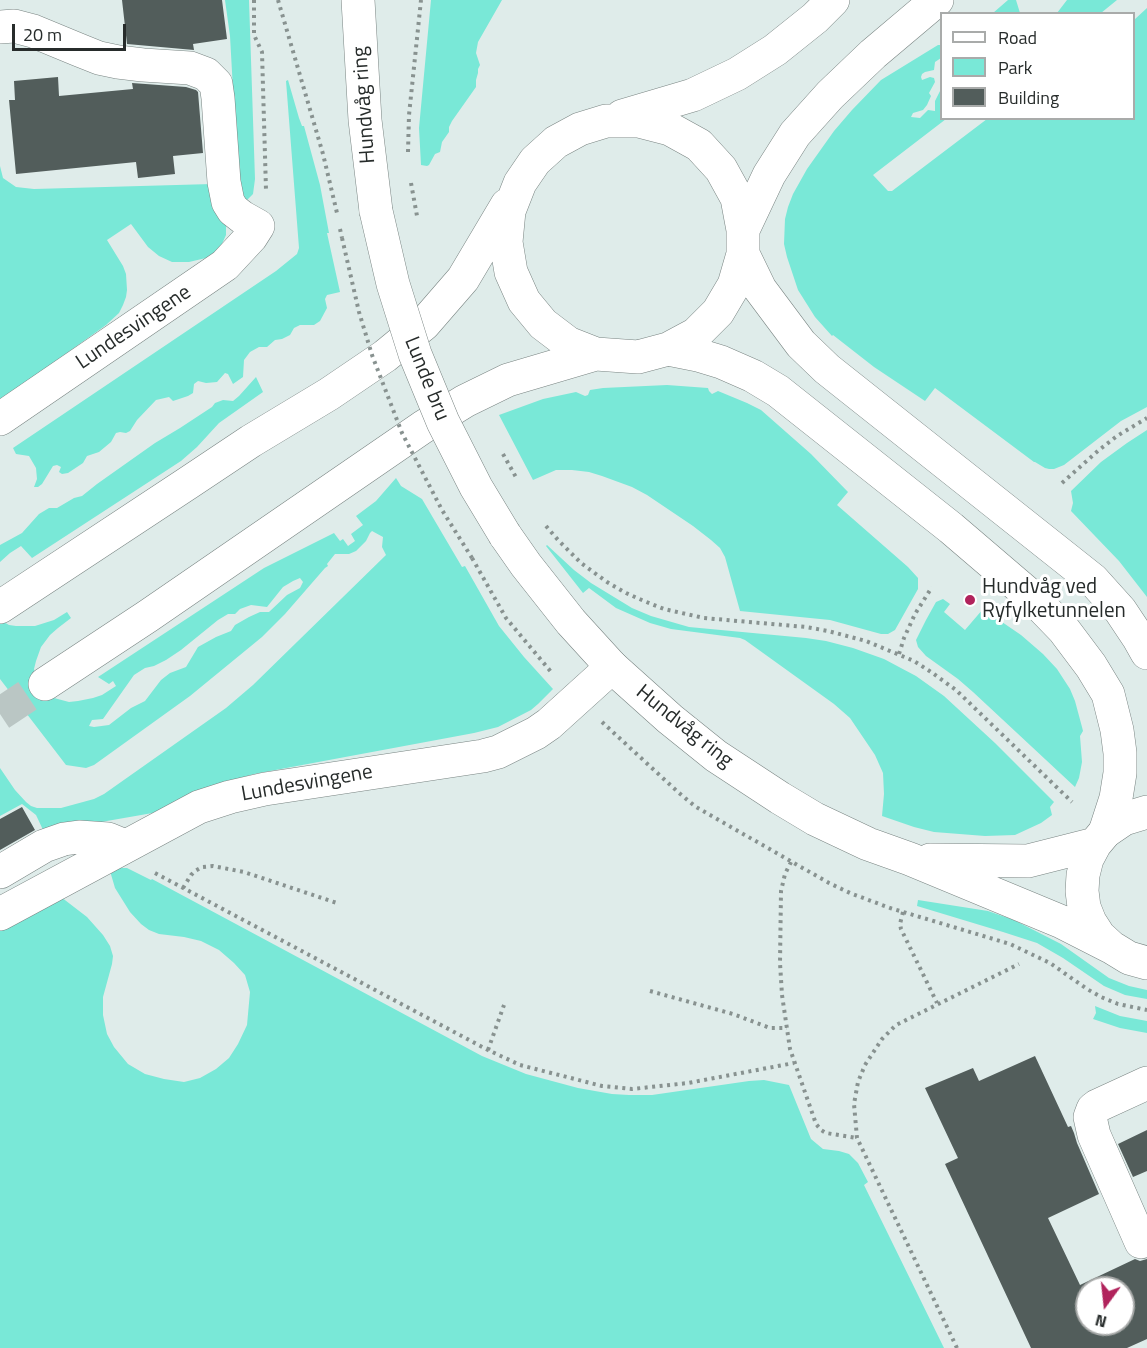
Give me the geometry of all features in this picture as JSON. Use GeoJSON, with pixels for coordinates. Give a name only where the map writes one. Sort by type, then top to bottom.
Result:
{"type":"FeatureCollection","features":[{"type":"Feature","properties":{"kind":"main road","name":"Hundvåg ring"},"geometry":{"type":"LineString","coordinates":[[358,0],[365,120],[376,210]]}},
{"type":"Feature","properties":{"kind":"main road"},"geometry":{"type":"LineString","coordinates":[[0,607],[250,441],[329,394],[393,350],[424,324],[463,279],[520,183],[535,161],[556,142],[580,129],[693,95],[737,74],[775,50],[815,18],[833,0]]}},
{"type":"Feature","properties":{"kind":"main road"},"geometry":{"type":"LineString","coordinates":[[520,183],[509,211],[506,242],[511,272],[519,291],[524,301],[543,324],[568,343],[596,354],[638,357],[668,349],[696,334],[718,312],[734,285],[743,242],[769,175],[795,134],[830,95],[873,54],[937,0]]}},
{"type":"Feature","properties":{"kind":"main road"},"geometry":{"type":"LineString","coordinates":[[0,27],[14,26],[33,31],[109,60],[190,68],[206,74],[216,84],[224,182],[228,202],[233,210],[258,226]]}},
{"type":"Feature","properties":{"kind":"main road"},"geometry":{"type":"LineString","coordinates":[[606,121],[639,121],[670,129],[699,145],[721,169],[736,198],[743,242],[760,289],[801,344],[827,369],[1093,580],[1120,610],[1147,653]]}},
{"type":"Feature","properties":{"kind":"main road","name":"Lunde bru"},"geometry":{"type":"LineString","coordinates":[[376,210],[393,284],[415,354],[452,442],[505,535]]}},
{"type":"Feature","properties":{"kind":"main road","name":"Lundesvingene"},"geometry":{"type":"LineString","coordinates":[[0,419],[225,266],[239,252],[258,226]]}},
{"type":"Feature","properties":{"kind":"main road"},"geometry":{"type":"LineString","coordinates":[[668,349],[721,362],[753,376],[778,391],[951,528],[1034,599],[1064,630],[1091,666],[1108,694],[1118,730],[1120,773],[1116,798],[1100,838],[1087,859],[1082,891],[1090,922],[1110,947]]}},
{"type":"Feature","properties":{"kind":"main road"},"geometry":{"type":"LineString","coordinates":[[45,684],[465,400],[508,380],[596,354]]}},
{"type":"Feature","properties":{"kind":"main road","name":"Hundvåg ring"},"geometry":{"type":"LineString","coordinates":[[505,535],[571,622],[612,667],[716,756],[815,819],[879,849],[910,859],[1062,922],[1129,958],[1147,963]]}},
{"type":"Feature","properties":{"kind":"main road","name":"Lundesvingene"},"geometry":{"type":"LineString","coordinates":[[0,914],[199,807],[265,789],[498,752],[536,734],[612,667]]}},
{"type":"Feature","properties":{"kind":"main road","name":"Hundvåg ring"},"geometry":{"type":"LineString","coordinates":[[910,859],[1028,861],[1100,838],[1124,819],[1147,812]]}},
{"type":"Feature","properties":{"kind":"main road"},"geometry":{"type":"LineString","coordinates":[[0,872],[44,846],[64,839],[79,837],[108,839],[125,846]]}},
{"type":"Feature","properties":{"kind":"main road"},"geometry":{"type":"LineString","coordinates":[[1141,1242],[1094,1135],[1090,1117],[1096,1106],[1147,1083]]}},
{"type":"Feature","properties":{"kind":"path"},"geometry":{"type":"LineString","coordinates":[[254,0],[254,35],[262,52],[266,167],[265,197],[258,226]]}},
{"type":"Feature","properties":{"kind":"path"},"geometry":{"type":"LineString","coordinates":[[278,0],[323,154],[342,237]]}},
{"type":"Feature","properties":{"kind":"path"},"geometry":{"type":"LineString","coordinates":[[408,154],[409,115],[421,0]]}},
{"type":"Feature","properties":{"kind":"path"},"geometry":{"type":"LineString","coordinates":[[410,174],[418,222]]}},
{"type":"Feature","properties":{"kind":"path"},"geometry":{"type":"LineString","coordinates":[[1062,483],[1117,436],[1147,418]]}},
{"type":"Feature","properties":{"kind":"path"},"geometry":{"type":"LineString","coordinates":[[498,445],[518,481]]}},
{"type":"Feature","properties":{"kind":"path"},"geometry":{"type":"LineString","coordinates":[[544,524],[581,563],[607,582],[644,602],[704,618],[828,631],[866,641],[899,654],[931,672],[956,690],[1072,802]]}},
{"type":"Feature","properties":{"kind":"path"},"geometry":{"type":"LineString","coordinates":[[899,654],[915,614],[932,587]]}},
{"type":"Feature","properties":{"kind":"path"},"geometry":{"type":"LineString","coordinates":[[125,846],[141,865],[520,1065],[602,1086],[632,1089],[688,1083],[795,1063]]}},
{"type":"Feature","properties":{"kind":"path"},"geometry":{"type":"LineString","coordinates":[[791,862],[781,891],[780,963],[790,1049],[816,1124],[821,1130],[832,1135],[857,1138]]}},
{"type":"Feature","properties":{"kind":"path"},"geometry":{"type":"LineString","coordinates":[[183,888],[195,871],[202,867],[213,866],[244,872],[337,903]]}},
{"type":"Feature","properties":{"kind":"path"},"geometry":{"type":"LineString","coordinates":[[903,912],[901,929],[937,1003]]}},
{"type":"Feature","properties":{"kind":"path"},"geometry":{"type":"LineString","coordinates":[[957,1348],[857,1138],[854,1104],[858,1082],[865,1065],[874,1049],[896,1025],[1019,964]]}},
{"type":"Feature","properties":{"kind":"path"},"geometry":{"type":"LineString","coordinates":[[650,991],[733,1014],[770,1028],[787,1028]]}},
{"type":"Feature","properties":{"kind":"path"},"geometry":{"type":"LineString","coordinates":[[488,1050],[504,1005]]}},
{"type":"Feature","properties":{"kind":"green space"},"geometry":{"type":"Polygon","coordinates":[[[225,0],[249,0],[255,179],[253,194],[247,200],[239,197],[230,36],[225,0]]]}},
{"type":"Feature","properties":{"kind":"green space"},"geometry":{"type":"Polygon","coordinates":[[[431,0],[502,0],[478,42],[476,53],[480,65],[476,87],[452,121],[440,152],[435,154],[427,166],[421,165],[419,128],[431,0]]]}},
{"type":"Feature","properties":{"kind":"green space"},"geometry":{"type":"Polygon","coordinates":[[[1008,0],[1016,0],[1020,12],[994,12],[1008,0]]]}},
{"type":"Feature","properties":{"kind":"green space"},"geometry":{"type":"Polygon","coordinates":[[[1067,0],[1117,0],[1102,12],[1058,12],[1067,0]]]}},
{"type":"Feature","properties":{"kind":"green space"},"geometry":{"type":"Polygon","coordinates":[[[1147,8],[1147,407],[1121,421],[1064,465],[1049,469],[1034,462],[935,388],[925,401],[832,336],[815,317],[798,290],[784,244],[785,219],[793,194],[807,169],[852,110],[881,80],[938,45],[940,45],[940,59],[935,62],[934,70],[925,72],[921,77],[922,80],[934,78],[935,82],[929,93],[931,96],[923,110],[913,113],[911,117],[920,118],[928,110],[935,111],[935,101],[940,91],[940,120],[945,120],[873,175],[888,191],[892,191],[986,120],[1135,120],[1135,19],[1147,8]]]}},
{"type":"Feature","properties":{"kind":"green space"},"geometry":{"type":"Polygon","coordinates":[[[288,80],[299,118],[304,126],[320,185],[329,233],[327,233],[340,292],[327,295],[325,299],[327,308],[320,321],[314,325],[300,325],[294,328],[290,335],[275,340],[267,347],[259,347],[250,352],[244,360],[243,377],[233,384],[228,374],[225,373],[217,382],[198,381],[194,384],[193,393],[188,396],[173,401],[169,397],[156,400],[130,431],[116,433],[111,442],[99,452],[87,456],[83,463],[68,473],[62,474],[59,472],[61,467],[53,466],[42,484],[34,487],[37,479],[36,468],[29,456],[16,454],[13,448],[276,271],[297,254],[299,248],[286,81],[288,80]]]}},
{"type":"Feature","properties":{"kind":"green space"},"geometry":{"type":"Polygon","coordinates":[[[0,166],[3,178],[16,187],[34,189],[212,184],[226,225],[226,235],[221,246],[214,253],[206,258],[189,262],[172,262],[159,256],[148,247],[131,224],[107,240],[126,274],[126,297],[119,313],[106,325],[0,401],[0,166]]]}},
{"type":"Feature","properties":{"kind":"green space"},"geometry":{"type":"Polygon","coordinates":[[[256,377],[263,392],[219,423],[181,461],[32,558],[21,546],[0,562],[0,545],[22,533],[39,514],[82,496],[215,403],[223,400],[233,401],[256,377]]]}},
{"type":"Feature","properties":{"kind":"green space"},"geometry":{"type":"Polygon","coordinates":[[[667,385],[708,388],[712,394],[718,391],[761,410],[811,454],[848,492],[837,505],[918,578],[918,589],[895,630],[888,634],[881,634],[830,620],[740,611],[725,557],[720,548],[711,540],[647,495],[602,476],[589,472],[556,470],[533,480],[499,415],[543,399],[576,392],[585,396],[590,390],[603,388],[667,385]]]}},
{"type":"Feature","properties":{"kind":"green space"},"geometry":{"type":"Polygon","coordinates":[[[1147,430],[1147,597],[1119,561],[1071,511],[1073,503],[1071,491],[1101,462],[1147,430]]]}},
{"type":"Feature","properties":{"kind":"green space"},"geometry":{"type":"Polygon","coordinates":[[[396,478],[401,486],[422,499],[462,567],[465,566],[499,626],[553,689],[531,710],[498,727],[474,733],[254,774],[237,779],[164,811],[44,832],[36,815],[22,804],[0,816],[0,768],[15,790],[31,806],[61,808],[104,794],[226,708],[253,685],[386,555],[382,547],[383,537],[372,531],[356,551],[349,554],[335,554],[327,564],[328,566],[262,637],[190,696],[94,765],[86,768],[66,765],[0,679],[0,620],[9,625],[35,626],[54,620],[67,612],[71,618],[50,635],[41,647],[34,669],[36,677],[46,694],[54,698],[69,702],[93,698],[116,686],[113,681],[109,684],[98,677],[264,568],[334,533],[348,546],[355,541],[351,534],[363,525],[356,516],[376,501],[396,478]],[[300,578],[283,587],[267,607],[251,605],[240,609],[235,614],[228,614],[166,660],[134,675],[103,719],[92,720],[89,726],[109,725],[131,708],[145,701],[161,680],[170,673],[186,667],[198,647],[231,631],[235,625],[249,617],[260,612],[269,612],[287,595],[300,588],[303,582],[300,578]]]}},
{"type":"Feature","properties":{"kind":"green space"},"geometry":{"type":"Polygon","coordinates":[[[547,545],[591,583],[632,608],[651,616],[689,627],[826,641],[884,659],[916,676],[944,696],[1054,802],[1050,807],[1052,815],[1041,823],[1015,835],[985,836],[934,832],[882,816],[883,773],[875,755],[850,718],[834,704],[745,640],[671,629],[650,623],[616,608],[589,588],[583,593],[547,545]]]}},
{"type":"Feature","properties":{"kind":"green space"},"geometry":{"type":"Polygon","coordinates":[[[943,599],[950,604],[944,612],[965,630],[983,609],[1021,635],[1057,669],[1070,689],[1083,731],[1080,736],[1082,762],[1075,787],[973,692],[926,656],[918,647],[916,640],[926,620],[936,602],[943,599]]]}},
{"type":"Feature","properties":{"kind":"green space"},"geometry":{"type":"Polygon","coordinates":[[[127,868],[152,879],[482,1056],[526,1074],[578,1088],[629,1095],[652,1095],[764,1080],[789,1085],[811,1139],[823,1149],[849,1154],[858,1163],[868,1182],[864,1185],[944,1348],[0,1348],[0,931],[61,897],[87,917],[103,935],[113,956],[103,997],[103,1015],[107,1034],[128,1064],[145,1074],[184,1082],[200,1078],[229,1058],[247,1025],[250,992],[245,975],[219,950],[201,941],[159,934],[141,924],[130,912],[115,888],[110,871],[127,868]]]}},
{"type":"Feature","properties":{"kind":"green space"},"geometry":{"type":"Polygon","coordinates":[[[918,900],[988,911],[1014,920],[1061,944],[1109,978],[1147,990],[1147,999],[1125,995],[1104,986],[1037,943],[917,906],[918,900]]]}},
{"type":"Feature","properties":{"kind":"green space"},"geometry":{"type":"Polygon","coordinates":[[[1095,1006],[1120,1016],[1147,1021],[1147,1033],[1120,1028],[1093,1019],[1096,1013],[1095,1006]]]}},
{"type":"Feature","properties":{"kind":"building"},"geometry":{"type":"Polygon","coordinates":[[[122,0],[222,0],[227,39],[193,44],[194,50],[127,44],[122,0]]]}},
{"type":"Feature","properties":{"kind":"building"},"geometry":{"type":"Polygon","coordinates":[[[58,77],[59,96],[133,89],[132,83],[186,87],[196,90],[203,153],[173,156],[175,174],[138,178],[136,162],[16,174],[9,100],[15,100],[14,81],[58,77]]]}},
{"type":"Feature","properties":{"kind":"building"},"geometry":{"type":"Polygon","coordinates":[[[22,807],[35,830],[0,850],[0,819],[22,807]]]}},
{"type":"Feature","properties":{"kind":"building"},"geometry":{"type":"Polygon","coordinates":[[[1035,1056],[1068,1127],[1071,1126],[1099,1194],[1048,1218],[1076,1276],[1075,1336],[1135,1336],[1135,1276],[1099,1276],[1135,1259],[1140,1261],[1147,1259],[1147,1339],[1127,1348],[1031,1348],[945,1164],[958,1158],[925,1088],[973,1068],[979,1081],[1035,1056]]]}},
{"type":"Feature","properties":{"kind":"building"},"geometry":{"type":"Polygon","coordinates":[[[1147,1130],[1147,1171],[1133,1177],[1118,1144],[1147,1130]]]}},
{"type":"Feature","properties":{"kind":"tunnel"},"geometry":{"type":"LineString","coordinates":[[0,714],[45,684]]}},
{"type":"Feature","properties":{"kind":"place","name":"Hundvåg ved Ryfylketunnelen"},"geometry":{"type":"Point","coordinates":[970,600]}}]}
